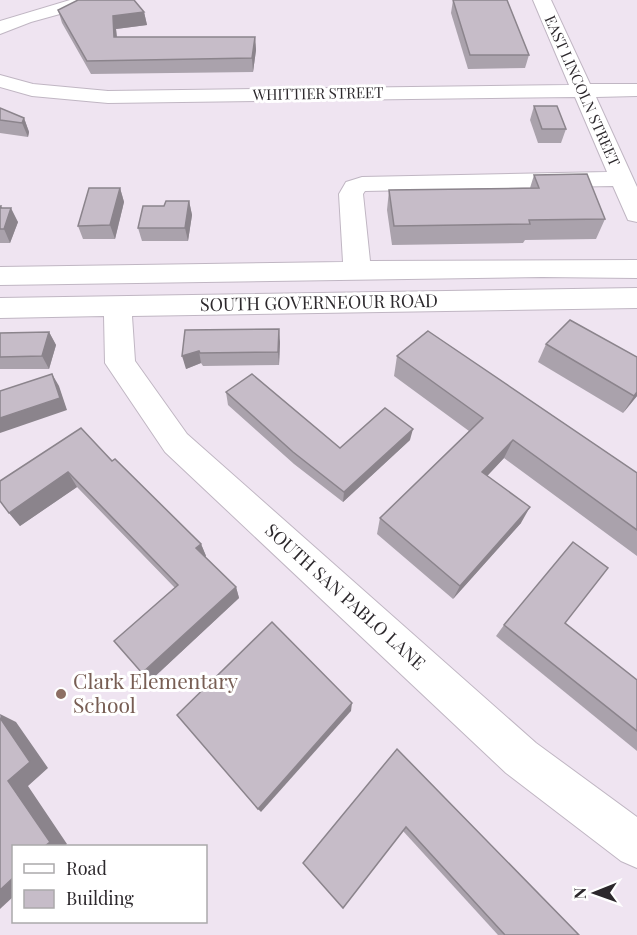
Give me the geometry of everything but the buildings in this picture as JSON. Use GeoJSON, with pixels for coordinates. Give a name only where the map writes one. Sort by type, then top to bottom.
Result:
{"type":"FeatureCollection","features":[{"type":"Feature","properties":{"kind":"street"},"geometry":{"type":"LineString","coordinates":[[0,28],[24,18],[90,0]]}},
{"type":"Feature","properties":{"kind":"street","name":"EAST LINCOLN STREET"},"geometry":{"type":"LineString","coordinates":[[542,0],[582,91],[628,184],[637,214]]}},
{"type":"Feature","properties":{"kind":"street","name":"WHITTIER STREET"},"geometry":{"type":"LineString","coordinates":[[0,81],[32,90],[108,96],[637,90]]}},
{"type":"Feature","properties":{"kind":"street"},"geometry":{"type":"LineString","coordinates":[[357,270],[351,194],[354,187],[362,184],[628,184]]}},
{"type":"Feature","properties":{"kind":"street","name":"SOUTH GOVERNEOUR ROAD"},"geometry":{"type":"LineString","coordinates":[[0,276],[357,270],[637,269]]}},
{"type":"Feature","properties":{"kind":"street","name":"SOUTH GOVERNEOUR ROAD"},"geometry":{"type":"LineString","coordinates":[[0,308],[637,298]]}},
{"type":"Feature","properties":{"kind":"street","name":"SOUTH SAN PABLO LANE"},"geometry":{"type":"LineString","coordinates":[[118,306],[120,363],[176,443],[521,758],[637,845]]}},
{"type":"Feature","properties":{"kind":"place","name":"Clark Elementary School"},"geometry":{"type":"Point","coordinates":[61,694]}}]}
